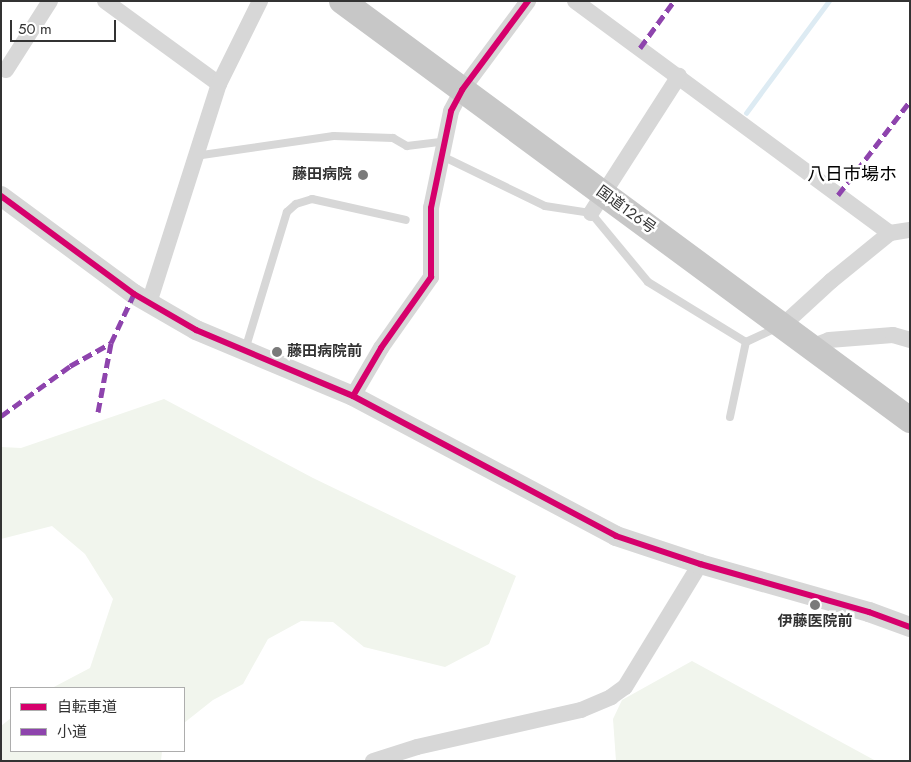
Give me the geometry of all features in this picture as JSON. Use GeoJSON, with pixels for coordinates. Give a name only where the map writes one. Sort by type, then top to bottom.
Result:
{"type":"FeatureCollection","features":[{"type":"Feature","properties":{"kind":"highway","name":"国道126号"},"geometry":{"type":"LineString","coordinates":[[342,1],[462,90],[597,203],[783,325],[910,420]]}},
{"type":"Feature","properties":{"kind":"street"},"geometry":{"type":"LineString","coordinates":[[6,70],[50,1]]}},
{"type":"Feature","properties":{"kind":"street"},"geometry":{"type":"LineString","coordinates":[[105,1],[219,84]]}},
{"type":"Feature","properties":{"kind":"street"},"geometry":{"type":"LineString","coordinates":[[149,303],[219,84],[260,1]]}},
{"type":"Feature","properties":{"kind":"street"},"geometry":{"type":"LineString","coordinates":[[352,396],[381,348],[431,277],[431,208],[446,149],[451,111],[462,90],[528,1]]}},
{"type":"Feature","properties":{"kind":"street"},"geometry":{"type":"LineString","coordinates":[[575,1],[890,233]]}},
{"type":"Feature","properties":{"kind":"street"},"geometry":{"type":"LineString","coordinates":[[597,203],[679,76]]}},
{"type":"Feature","properties":{"kind":"street"},"geometry":{"type":"LineString","coordinates":[[1,196],[149,303],[196,330],[352,396],[576,517],[616,536],[700,564],[869,612],[910,628]]}},
{"type":"Feature","properties":{"kind":"street"},"geometry":{"type":"LineString","coordinates":[[783,325],[831,281],[890,233],[910,230]]}},
{"type":"Feature","properties":{"kind":"street"},"geometry":{"type":"LineString","coordinates":[[811,347],[829,340],[893,335],[910,340]]}},
{"type":"Feature","properties":{"kind":"street"},"geometry":{"type":"LineString","coordinates":[[373,761],[417,747],[581,710],[612,697],[625,687],[700,564]]}},
{"type":"Feature","properties":{"kind":"lane"},"geometry":{"type":"LineString","coordinates":[[196,156],[334,136],[393,138],[407,146],[446,149],[545,206],[597,203],[648,282],[746,342]]}},
{"type":"Feature","properties":{"kind":"lane"},"geometry":{"type":"LineString","coordinates":[[245,350],[287,212],[296,204],[312,199],[406,220]]}},
{"type":"Feature","properties":{"kind":"lane"},"geometry":{"type":"LineString","coordinates":[[746,342],[783,325]]}},
{"type":"Feature","properties":{"kind":"lane"},"geometry":{"type":"LineString","coordinates":[[730,418],[746,342]]}},
{"type":"Feature","properties":{"kind":"shaded area"},"geometry":{"type":"Polygon","coordinates":[[[164,399],[313,478],[516,576],[489,644],[445,667],[364,647],[333,622],[301,621],[268,639],[243,684],[213,700],[185,722],[185,687],[54,687],[90,668],[113,599],[85,554],[52,526],[1,539],[1,447],[21,448],[164,399]]]}},
{"type":"Feature","properties":{"kind":"shaded area"},"geometry":{"type":"Polygon","coordinates":[[[692,661],[876,761],[616,761],[613,719],[622,700],[692,661]]]}},
{"type":"Feature","properties":{"kind":"shaded area"},"geometry":{"type":"Polygon","coordinates":[[[10,719],[10,752],[162,752],[161,761],[1,761],[1,726],[10,719]]]}},
{"type":"Feature","properties":{"kind":"waterway"},"geometry":{"type":"LineString","coordinates":[[746,113],[829,1]]}},
{"type":"Feature","properties":{"kind":"marked path"},"geometry":{"type":"LineString","coordinates":[[640,48],[674,1]]}},
{"type":"Feature","properties":{"kind":"marked path"},"geometry":{"type":"LineString","coordinates":[[838,195],[910,101]]}},
{"type":"Feature","properties":{"kind":"marked path"},"geometry":{"type":"LineString","coordinates":[[98,412],[111,343],[134,294]]}},
{"type":"Feature","properties":{"kind":"marked path"},"geometry":{"type":"LineString","coordinates":[[1,416],[70,366],[111,343]]}},
{"type":"Feature","properties":{"kind":"cycle path"},"geometry":{"type":"LineString","coordinates":[[353,396],[381,348],[431,277],[431,208],[451,111],[462,90],[528,1]]}},
{"type":"Feature","properties":{"kind":"cycle path"},"geometry":{"type":"LineString","coordinates":[[1,196],[134,294],[196,330],[353,396],[616,536],[700,564],[869,612],[910,627]]}},
{"type":"Feature","properties":{"kind":"place","name":"藤田病院"},"geometry":{"type":"Point","coordinates":[363,175]}},
{"type":"Feature","properties":{"kind":"place","name":"藤田病院前"},"geometry":{"type":"Point","coordinates":[277,352]}},
{"type":"Feature","properties":{"kind":"place","name":"伊藤医院前"},"geometry":{"type":"Point","coordinates":[815,605]}},
{"type":"Feature","properties":{"kind":"district","name":"八日市場ホ"},"geometry":{"type":"Point","coordinates":[852,174]}}]}
